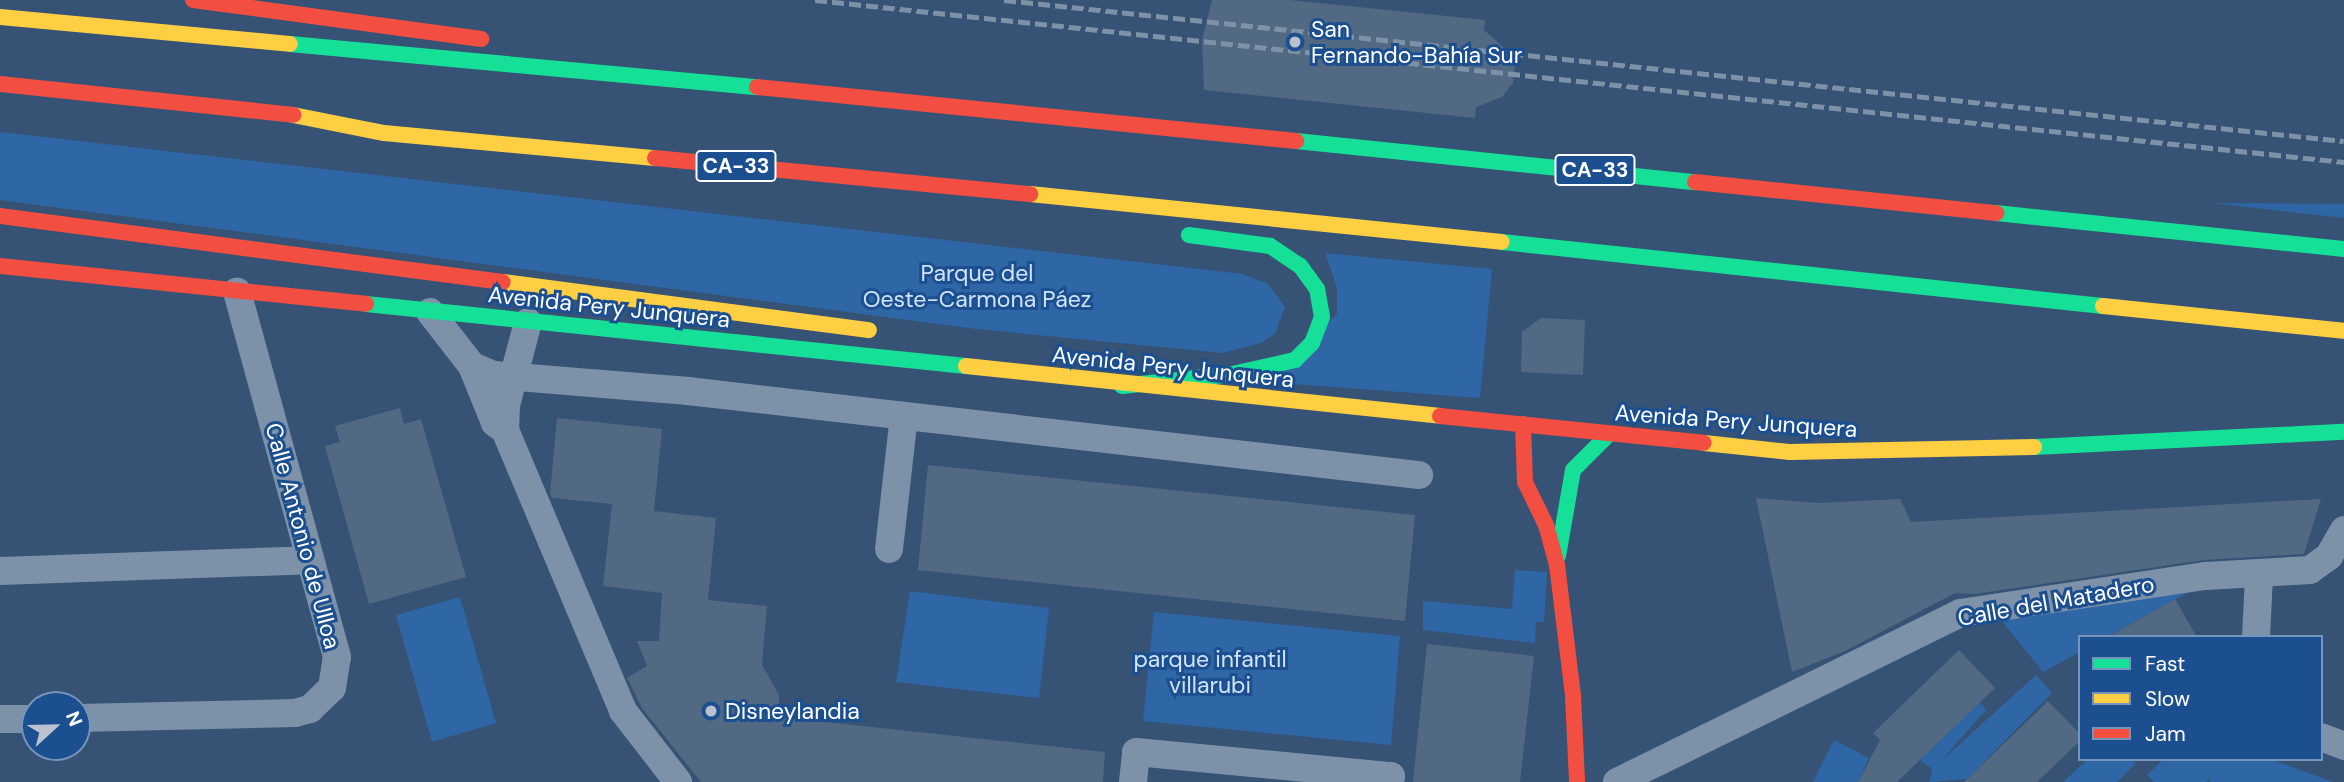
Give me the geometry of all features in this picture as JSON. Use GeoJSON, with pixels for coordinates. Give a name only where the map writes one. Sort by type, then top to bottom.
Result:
{"type":"FeatureCollection","features":[{"type":"Feature","properties":{"kind":"main road"},"geometry":{"type":"LineString","coordinates":[[193,0],[499,43],[568,72]]}},
{"type":"Feature","properties":{"kind":"main road","name":"CA-33"},"geometry":{"type":"LineString","coordinates":[[0,17],[859,97],[2344,249]]}},
{"type":"Feature","properties":{"kind":"main road","name":"CA-33"},"geometry":{"type":"LineString","coordinates":[[0,84],[320,118],[384,133],[1089,199],[2344,331]]}},
{"type":"Feature","properties":{"kind":"main road"},"geometry":{"type":"LineString","coordinates":[[1089,199],[1149,226]]}},
{"type":"Feature","properties":{"kind":"main road"},"geometry":{"type":"LineString","coordinates":[[0,216],[889,332]]}},
{"type":"Feature","properties":{"kind":"main road"},"geometry":{"type":"LineString","coordinates":[[1122,386],[1232,374],[1295,360],[1312,343],[1322,317],[1317,289],[1300,266],[1270,246],[1174,233]]}},
{"type":"Feature","properties":{"kind":"main road","name":"Avenida Pery Junquera"},"geometry":{"type":"LineString","coordinates":[[0,266],[972,366],[1122,386],[1446,419],[1523,424],[1553,434],[1608,435],[1790,452],[1916,453],[2344,432]]}},
{"type":"Feature","properties":{"kind":"main road"},"geometry":{"type":"LineString","coordinates":[[925,345],[972,366]]}},
{"type":"Feature","properties":{"kind":"main road"},"geometry":{"type":"LineString","coordinates":[[1446,419],[1479,440]]}},
{"type":"Feature","properties":{"kind":"main road"},"geometry":{"type":"LineString","coordinates":[[1523,424],[1525,482]]}},
{"type":"Feature","properties":{"kind":"main road"},"geometry":{"type":"LineString","coordinates":[[1557,565],[1562,519],[1573,470],[1608,435]]}},
{"type":"Feature","properties":{"kind":"main road"},"geometry":{"type":"LineString","coordinates":[[1509,463],[1525,482],[1546,525],[1557,565],[1573,695],[1577,782]]}},
{"type":"Feature","properties":{"kind":"main road"},"geometry":{"type":"LineString","coordinates":[[1555,477],[1562,519]]}},
{"type":"Feature","properties":{"kind":"street","name":"Calle Antonio de Ulloa"},"geometry":{"type":"LineString","coordinates":[[91,718],[295,713],[310,709],[332,688],[337,657],[237,290]]}},
{"type":"Feature","properties":{"kind":"street"},"geometry":{"type":"LineString","coordinates":[[429,312],[472,366],[495,423],[505,430]]}},
{"type":"Feature","properties":{"kind":"street"},"geometry":{"type":"LineString","coordinates":[[528,322],[514,375],[505,430],[623,711],[678,782]]}},
{"type":"Feature","properties":{"kind":"street"},"geometry":{"type":"LineString","coordinates":[[472,366],[493,375],[904,416],[1419,475]]}},
{"type":"Feature","properties":{"kind":"street"},"geometry":{"type":"LineString","coordinates":[[889,549],[904,416]]}},
{"type":"Feature","properties":{"kind":"street","name":"Calle del Matadero"},"geometry":{"type":"LineString","coordinates":[[1618,782],[1960,613],[2207,576],[2259,576],[2310,570],[2329,556],[2344,530]]}},
{"type":"Feature","properties":{"kind":"street"},"geometry":{"type":"LineString","coordinates":[[0,571],[309,561]]}},
{"type":"Feature","properties":{"kind":"street"},"geometry":{"type":"LineString","coordinates":[[2256,635],[2259,576]]}},
{"type":"Feature","properties":{"kind":"street"},"geometry":{"type":"LineString","coordinates":[[0,719],[21,719]]}},
{"type":"Feature","properties":{"kind":"street"},"geometry":{"type":"LineString","coordinates":[[2323,738],[2344,746]]}},
{"type":"Feature","properties":{"kind":"street"},"geometry":{"type":"LineString","coordinates":[[1133,782],[1136,752],[1391,776],[1390,782]]}},
{"type":"Feature","properties":{"kind":"green space","name":"Parque del Oeste-Carmona Páez"},"geometry":{"type":"Polygon","coordinates":[[[0,132],[1243,274],[1268,284],[1285,307],[1275,334],[1261,343],[1223,353],[976,329],[0,200],[0,132]]]}},
{"type":"Feature","properties":{"kind":"green space"},"geometry":{"type":"Polygon","coordinates":[[[2212,203],[2344,204],[2344,218],[2212,203]]]}},
{"type":"Feature","properties":{"kind":"green space"},"geometry":{"type":"Polygon","coordinates":[[[1325,253],[1492,269],[1480,398],[1265,382],[1337,314],[1337,288],[1325,253]]]}},
{"type":"Feature","properties":{"kind":"green space"},"geometry":{"type":"Polygon","coordinates":[[[1515,570],[1547,572],[1544,622],[1536,622],[1535,643],[1423,630],[1423,601],[1512,609],[1515,570]]]}},
{"type":"Feature","properties":{"kind":"green space"},"geometry":{"type":"Polygon","coordinates":[[[2192,590],[2111,635],[2078,635],[2078,653],[2043,672],[2001,620],[2192,590]]]}},
{"type":"Feature","properties":{"kind":"green space"},"geometry":{"type":"Polygon","coordinates":[[[910,591],[1049,608],[1039,698],[896,682],[910,591]]]}},
{"type":"Feature","properties":{"kind":"green space"},"geometry":{"type":"Polygon","coordinates":[[[460,597],[496,723],[432,742],[396,615],[460,597]]]}},
{"type":"Feature","properties":{"kind":"green space","name":"parque infantil villarubi"},"geometry":{"type":"Polygon","coordinates":[[[1154,612],[1400,636],[1391,745],[1143,721],[1154,612]]]}},
{"type":"Feature","properties":{"kind":"green space"},"geometry":{"type":"Polygon","coordinates":[[[2036,675],[2052,693],[1967,779],[1929,782],[1932,769],[1920,760],[1980,702],[1986,710],[1940,762],[2036,675]]]}},
{"type":"Feature","properties":{"kind":"green space"},"geometry":{"type":"Polygon","coordinates":[[[1834,740],[1869,758],[1858,782],[1813,782],[1834,740]]]}},
{"type":"Feature","properties":{"kind":"green space"},"geometry":{"type":"Polygon","coordinates":[[[2086,761],[2136,763],[2117,782],[2063,782],[2086,761]]]}},
{"type":"Feature","properties":{"kind":"green space"},"geometry":{"type":"Polygon","coordinates":[[[2162,761],[2275,761],[2333,782],[2210,782],[2210,778],[2206,782],[2154,782],[2147,775],[2162,761]]]}},
{"type":"Feature","properties":{"kind":"building"},"geometry":{"type":"Polygon","coordinates":[[[1212,0],[1290,0],[1485,20],[1484,30],[1509,52],[1515,67],[1513,83],[1502,97],[1476,107],[1475,118],[1204,90],[1202,40],[1212,0]]]}},
{"type":"Feature","properties":{"kind":"building"},"geometry":{"type":"Polygon","coordinates":[[[1541,318],[1585,320],[1583,375],[1521,372],[1522,332],[1541,318]]]}},
{"type":"Feature","properties":{"kind":"building"},"geometry":{"type":"Polygon","coordinates":[[[400,408],[404,424],[421,419],[466,577],[369,604],[325,446],[340,442],[335,426],[400,408]]]}},
{"type":"Feature","properties":{"kind":"building"},"geometry":{"type":"Polygon","coordinates":[[[557,418],[662,429],[654,511],[716,518],[708,600],[767,606],[762,665],[779,695],[779,717],[1105,752],[1103,782],[701,782],[642,708],[627,678],[647,666],[637,641],[659,641],[662,593],[603,586],[612,504],[552,498],[550,494],[557,418]]]}},
{"type":"Feature","properties":{"kind":"building"},"geometry":{"type":"Polygon","coordinates":[[[928,465],[1415,515],[1405,621],[918,570],[928,465]]]}},
{"type":"Feature","properties":{"kind":"building"},"geometry":{"type":"Polygon","coordinates":[[[1756,498],[1818,503],[1900,499],[1911,522],[2321,499],[2304,554],[2204,560],[1974,594],[1955,593],[1845,651],[1792,672],[1756,498]]]}},
{"type":"Feature","properties":{"kind":"building"},"geometry":{"type":"Polygon","coordinates":[[[2175,599],[2196,635],[2112,635],[2175,599]]]}},
{"type":"Feature","properties":{"kind":"building"},"geometry":{"type":"Polygon","coordinates":[[[1427,644],[1534,656],[1520,782],[1413,782],[1427,644]]]}},
{"type":"Feature","properties":{"kind":"building"},"geometry":{"type":"Polygon","coordinates":[[[1959,650],[1995,688],[1897,782],[1858,782],[1880,740],[1873,733],[1959,650]]]}},
{"type":"Feature","properties":{"kind":"building"},"geometry":{"type":"Polygon","coordinates":[[[2048,701],[2078,732],[2078,743],[2037,782],[1964,782],[2048,701]]]}},
{"type":"Feature","properties":{"kind":"railway"},"geometry":{"type":"LineString","coordinates":[[815,0],[2344,162]]}},
{"type":"Feature","properties":{"kind":"railway"},"geometry":{"type":"LineString","coordinates":[[1004,0],[2344,141]]}},
{"type":"Feature","properties":{"kind":"traffic: fast"},"geometry":{"type":"LineString","coordinates":[[290,44],[757,87]]}},
{"type":"Feature","properties":{"kind":"traffic: fast"},"geometry":{"type":"LineString","coordinates":[[1296,141],[1695,182]]}},
{"type":"Feature","properties":{"kind":"traffic: fast"},"geometry":{"type":"LineString","coordinates":[[1996,213],[2344,249]]}},
{"type":"Feature","properties":{"kind":"traffic: fast"},"geometry":{"type":"LineString","coordinates":[[1122,386],[1232,374],[1295,360],[1312,343],[1322,317],[1317,289],[1300,266],[1270,246],[1189,235]]}},
{"type":"Feature","properties":{"kind":"traffic: fast"},"geometry":{"type":"LineString","coordinates":[[1502,242],[2103,306]]}},
{"type":"Feature","properties":{"kind":"traffic: fast"},"geometry":{"type":"LineString","coordinates":[[366,304],[966,366]]}},
{"type":"Feature","properties":{"kind":"traffic: fast"},"geometry":{"type":"LineString","coordinates":[[2034,447],[2344,432]]}},
{"type":"Feature","properties":{"kind":"traffic: fast"},"geometry":{"type":"LineString","coordinates":[[1558,556],[1573,470],[1608,435]]}},
{"type":"Feature","properties":{"kind":"traffic: slow"},"geometry":{"type":"LineString","coordinates":[[0,17],[290,44]]}},
{"type":"Feature","properties":{"kind":"traffic: slow"},"geometry":{"type":"LineString","coordinates":[[293,115],[384,133],[655,158]]}},
{"type":"Feature","properties":{"kind":"traffic: slow"},"geometry":{"type":"LineString","coordinates":[[1030,194],[1502,242]]}},
{"type":"Feature","properties":{"kind":"traffic: slow"},"geometry":{"type":"LineString","coordinates":[[503,282],[869,330]]}},
{"type":"Feature","properties":{"kind":"traffic: slow"},"geometry":{"type":"LineString","coordinates":[[2103,306],[2344,331]]}},
{"type":"Feature","properties":{"kind":"traffic: slow"},"geometry":{"type":"LineString","coordinates":[[966,366],[1440,416]]}},
{"type":"Feature","properties":{"kind":"traffic: slow"},"geometry":{"type":"LineString","coordinates":[[1704,443],[1790,452],[2034,447]]}},
{"type":"Feature","properties":{"kind":"traffic: jam"},"geometry":{"type":"LineString","coordinates":[[193,0],[481,39]]}},
{"type":"Feature","properties":{"kind":"traffic: jam"},"geometry":{"type":"LineString","coordinates":[[0,84],[293,115]]}},
{"type":"Feature","properties":{"kind":"traffic: jam"},"geometry":{"type":"LineString","coordinates":[[757,87],[1296,141]]}},
{"type":"Feature","properties":{"kind":"traffic: jam"},"geometry":{"type":"LineString","coordinates":[[655,158],[1030,194]]}},
{"type":"Feature","properties":{"kind":"traffic: jam"},"geometry":{"type":"LineString","coordinates":[[1695,182],[1996,213]]}},
{"type":"Feature","properties":{"kind":"traffic: jam"},"geometry":{"type":"LineString","coordinates":[[0,216],[503,282]]}},
{"type":"Feature","properties":{"kind":"traffic: jam"},"geometry":{"type":"LineString","coordinates":[[0,266],[366,304]]}},
{"type":"Feature","properties":{"kind":"traffic: jam"},"geometry":{"type":"LineString","coordinates":[[1440,416],[1704,443]]}},
{"type":"Feature","properties":{"kind":"traffic: jam"},"geometry":{"type":"LineString","coordinates":[[1523,424],[1525,482],[1546,525],[1557,565],[1573,696],[1577,782]]}},
{"type":"Feature","properties":{"kind":"place","name":"San Fernando-Bahía Sur"},"geometry":{"type":"Point","coordinates":[1295,42]}},
{"type":"Feature","properties":{"kind":"place","name":"Disneylandia"},"geometry":{"type":"Point","coordinates":[711,711]}}]}
